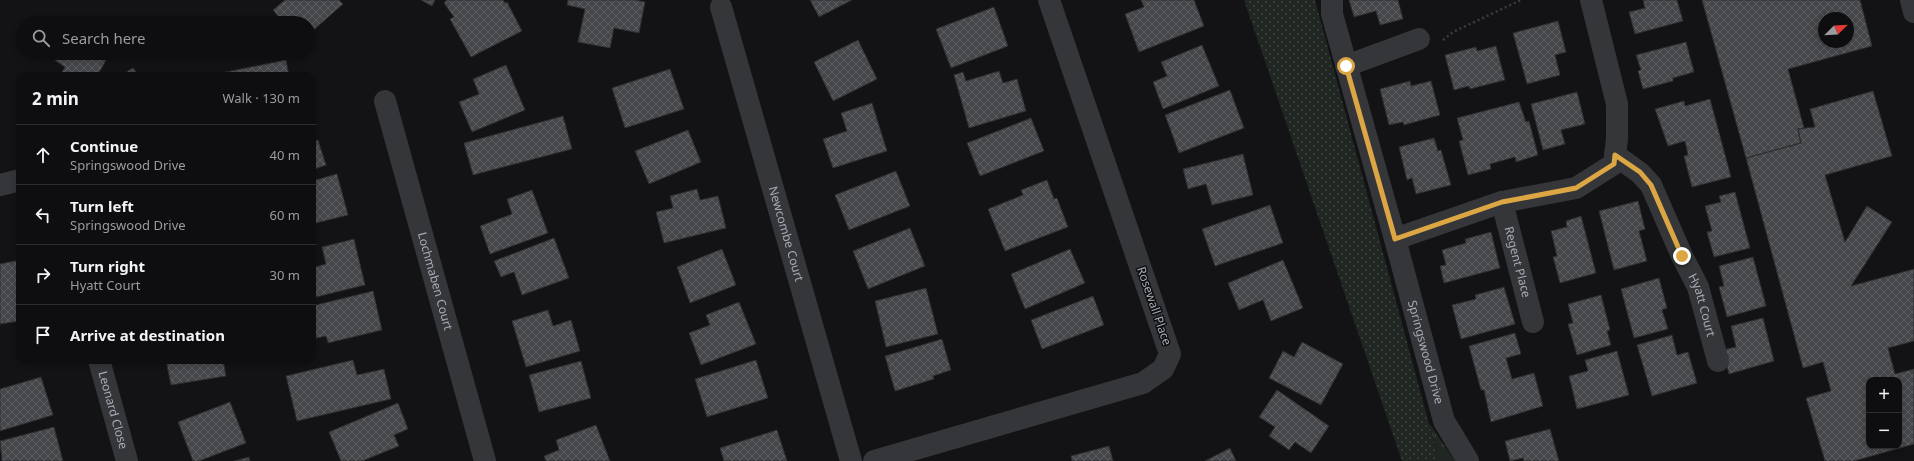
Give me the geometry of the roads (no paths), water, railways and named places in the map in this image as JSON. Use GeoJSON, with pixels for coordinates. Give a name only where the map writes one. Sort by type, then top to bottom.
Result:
{"type":"FeatureCollection","features":[{"type":"Feature","properties":{"kind":"street","name":"Rosewall Place"},"geometry":{"type":"LineString","coordinates":[[874,461],[1143,383],[1163,369],[1170,354],[1049,0]]}},
{"type":"Feature","properties":{"kind":"street","name":"Springswood Drive"},"geometry":{"type":"LineString","coordinates":[[1332,0],[1332,14],[1444,420],[1468,461]]}},
{"type":"Feature","properties":{"kind":"street"},"geometry":{"type":"LineString","coordinates":[[1395,239],[1502,202],[1576,188],[1614,164],[1617,139],[1617,104],[1591,0]]}},
{"type":"Feature","properties":{"kind":"street"},"geometry":{"type":"LineString","coordinates":[[1911,0],[1914,12]]}},
{"type":"Feature","properties":{"kind":"street","name":"Newcombe Court"},"geometry":{"type":"LineString","coordinates":[[721,7],[851,461]]}},
{"type":"Feature","properties":{"kind":"street"},"geometry":{"type":"LineString","coordinates":[[1346,66],[1428,42]]}},
{"type":"Feature","properties":{"kind":"street","name":"Lochmaben Court"},"geometry":{"type":"LineString","coordinates":[[384,101],[484,461]]}},
{"type":"Feature","properties":{"kind":"street","name":"Hyatt Court"},"geometry":{"type":"LineString","coordinates":[[1615,155],[1640,172],[1651,185],[1682,256],[1698,287],[1718,361]]}},
{"type":"Feature","properties":{"kind":"street"},"geometry":{"type":"LineString","coordinates":[[0,185],[16,181]]}},
{"type":"Feature","properties":{"kind":"street","name":"Regent Place"},"geometry":{"type":"LineString","coordinates":[[1502,202],[1533,322]]}},
{"type":"Feature","properties":{"kind":"street","name":"Leonard Close"},"geometry":{"type":"LineString","coordinates":[[100,364],[127,461]]}}]}
